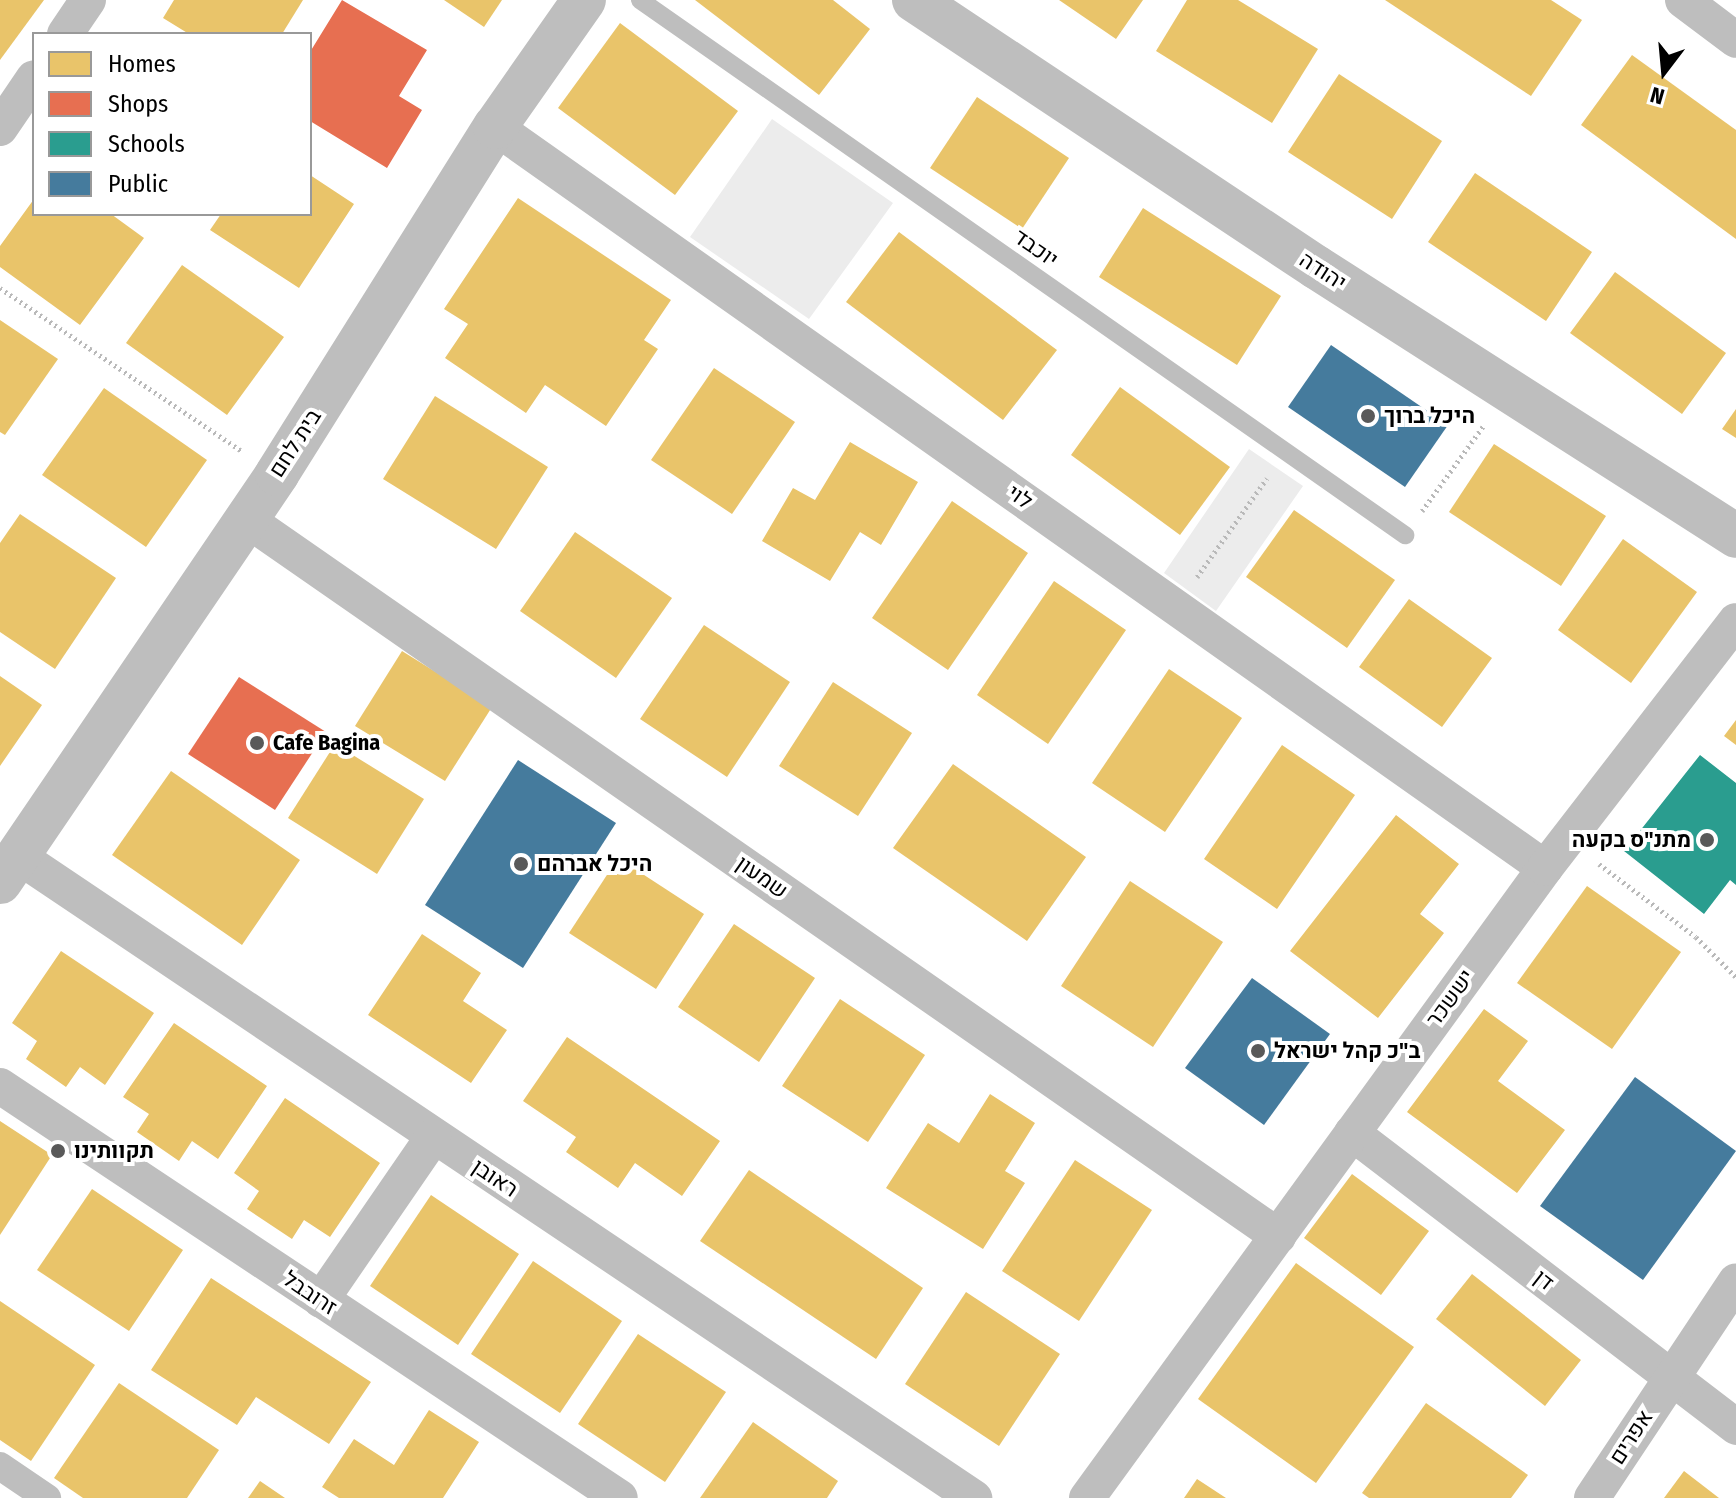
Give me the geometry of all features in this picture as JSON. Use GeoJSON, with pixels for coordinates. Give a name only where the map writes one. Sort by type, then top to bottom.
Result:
{"type":"FeatureCollection","features":[{"type":"Feature","properties":{"kind":"street"},"geometry":{"type":"LineString","coordinates":[[66,32],[88,0]]}},
{"type":"Feature","properties":{"kind":"street","name":"בית לחם"},"geometry":{"type":"LineString","coordinates":[[9,869],[246,519],[495,127],[584,0]]}},
{"type":"Feature","properties":{"kind":"street","name":"יהודה"},"geometry":{"type":"LineString","coordinates":[[914,0],[1736,536]]}},
{"type":"Feature","properties":{"kind":"street"},"geometry":{"type":"LineString","coordinates":[[1683,0],[1736,40]]}},
{"type":"Feature","properties":{"kind":"street"},"geometry":{"type":"LineString","coordinates":[[0,128],[32,81]]}},
{"type":"Feature","properties":{"kind":"street","name":"לוי"},"geometry":{"type":"LineString","coordinates":[[495,127],[1545,868]]}},
{"type":"Feature","properties":{"kind":"street","name":"שמעון"},"geometry":{"type":"LineString","coordinates":[[246,519],[1278,1236]]}},
{"type":"Feature","properties":{"kind":"street","name":"יששכר"},"geometry":{"type":"LineString","coordinates":[[1087,1498],[1545,868],[1736,621]]}},
{"type":"Feature","properties":{"kind":"street","name":"ראובן"},"geometry":{"type":"LineString","coordinates":[[9,869],[433,1137],[974,1498]]}},
{"type":"Feature","properties":{"kind":"street","name":"זרובבל"},"geometry":{"type":"LineString","coordinates":[[0,1086],[620,1498]]}},
{"type":"Feature","properties":{"kind":"street","name":"דן"},"geometry":{"type":"LineString","coordinates":[[1352,1133],[1736,1427]]}},
{"type":"Feature","properties":{"kind":"street"},"geometry":{"type":"LineString","coordinates":[[321,1300],[433,1137]]}},
{"type":"Feature","properties":{"kind":"street","name":"אפרים"},"geometry":{"type":"LineString","coordinates":[[1592,1498],[1670,1376],[1736,1281]]}},
{"type":"Feature","properties":{"kind":"street"},"geometry":{"type":"LineString","coordinates":[[0,1466],[47,1498]]}},
{"type":"Feature","properties":{"kind":"lane","name":"יוכבד"},"geometry":{"type":"LineString","coordinates":[[640,0],[1405,535]]}},
{"type":"Feature","properties":{"kind":"path"},"geometry":{"type":"LineString","coordinates":[[0,288],[245,453]]}},
{"type":"Feature","properties":{"kind":"path"},"geometry":{"type":"LineString","coordinates":[[1405,535],[1508,390]]}},
{"type":"Feature","properties":{"kind":"path"},"geometry":{"type":"LineString","coordinates":[[1176,607],[1269,475]]}},
{"type":"Feature","properties":{"kind":"path"},"geometry":{"type":"LineString","coordinates":[[1567,839],[1696,937],[1736,977]]}},
{"type":"Feature","properties":{"kind":"shaded area"},"geometry":{"type":"Polygon","coordinates":[[[772,119],[893,203],[809,319],[690,237],[772,119]]]}},
{"type":"Feature","properties":{"kind":"shaded area"},"geometry":{"type":"Polygon","coordinates":[[[1249,449],[1303,486],[1216,611],[1164,573],[1249,449]]]}},
{"type":"Feature","properties":{"kind":"building: Homes"},"geometry":{"type":"Polygon","coordinates":[[[0,0],[44,0],[0,60],[0,0]]]}},
{"type":"Feature","properties":{"kind":"building: Homes"},"geometry":{"type":"Polygon","coordinates":[[[174,0],[303,0],[283,32],[186,32],[163,18],[174,0]]]}},
{"type":"Feature","properties":{"kind":"building: Homes"},"geometry":{"type":"Polygon","coordinates":[[[444,0],[502,0],[484,27],[444,0]]]}},
{"type":"Feature","properties":{"kind":"building: Homes"},"geometry":{"type":"Polygon","coordinates":[[[695,0],[833,0],[870,29],[819,95],[695,0]]]}},
{"type":"Feature","properties":{"kind":"building: Homes"},"geometry":{"type":"Polygon","coordinates":[[[1059,0],[1143,0],[1116,39],[1059,0]]]}},
{"type":"Feature","properties":{"kind":"building: Homes"},"geometry":{"type":"Polygon","coordinates":[[[1187,0],[1238,0],[1318,49],[1272,123],[1156,51],[1187,0]]]}},
{"type":"Feature","properties":{"kind":"building: Homes"},"geometry":{"type":"Polygon","coordinates":[[[1385,0],[1551,0],[1582,20],[1531,96],[1385,0]]]}},
{"type":"Feature","properties":{"kind":"building: Homes"},"geometry":{"type":"Polygon","coordinates":[[[620,23],[738,111],[675,195],[558,108],[620,23]]]}},
{"type":"Feature","properties":{"kind":"building: Homes"},"geometry":{"type":"Polygon","coordinates":[[[1632,55],[1736,130],[1736,239],[1581,125],[1632,55]]]}},
{"type":"Feature","properties":{"kind":"building: Homes"},"geometry":{"type":"Polygon","coordinates":[[[1339,74],[1442,141],[1392,219],[1288,152],[1339,74]]]}},
{"type":"Feature","properties":{"kind":"building: Homes"},"geometry":{"type":"Polygon","coordinates":[[[977,97],[1069,158],[1022,229],[930,168],[977,97]]]}},
{"type":"Feature","properties":{"kind":"building: Homes"},"geometry":{"type":"Polygon","coordinates":[[[1475,173],[1592,252],[1546,321],[1428,242],[1475,173]]]}},
{"type":"Feature","properties":{"kind":"building: Homes"},"geometry":{"type":"Polygon","coordinates":[[[312,176],[354,204],[299,288],[210,230],[220,216],[312,216],[312,176]]]}},
{"type":"Feature","properties":{"kind":"building: Homes"},"geometry":{"type":"Polygon","coordinates":[[[518,198],[671,300],[644,340],[658,349],[606,426],[545,385],[526,413],[445,358],[468,324],[444,309],[518,198]]]}},
{"type":"Feature","properties":{"kind":"building: Homes"},"geometry":{"type":"Polygon","coordinates":[[[32,202],[32,216],[114,216],[144,238],[80,325],[0,267],[0,246],[32,202]]]}},
{"type":"Feature","properties":{"kind":"building: Homes"},"geometry":{"type":"Polygon","coordinates":[[[1143,208],[1281,296],[1237,365],[1099,277],[1143,208]]]}},
{"type":"Feature","properties":{"kind":"building: Homes"},"geometry":{"type":"Polygon","coordinates":[[[899,232],[1057,350],[1003,420],[846,302],[899,232]]]}},
{"type":"Feature","properties":{"kind":"building: Homes"},"geometry":{"type":"Polygon","coordinates":[[[182,265],[284,337],[227,415],[126,343],[182,265]]]}},
{"type":"Feature","properties":{"kind":"building: Homes"},"geometry":{"type":"Polygon","coordinates":[[[1615,272],[1726,353],[1682,414],[1570,333],[1615,272]]]}},
{"type":"Feature","properties":{"kind":"building: Homes"},"geometry":{"type":"Polygon","coordinates":[[[0,320],[58,359],[5,435],[0,432],[0,320]]]}},
{"type":"Feature","properties":{"kind":"building: Homes"},"geometry":{"type":"Polygon","coordinates":[[[714,368],[795,422],[732,514],[651,460],[714,368]]]}},
{"type":"Feature","properties":{"kind":"building: Homes"},"geometry":{"type":"Polygon","coordinates":[[[1120,387],[1230,467],[1180,535],[1071,455],[1120,387]]]}},
{"type":"Feature","properties":{"kind":"building: Homes"},"geometry":{"type":"Polygon","coordinates":[[[104,388],[207,460],[146,547],[42,475],[104,388]]]}},
{"type":"Feature","properties":{"kind":"building: Homes"},"geometry":{"type":"Polygon","coordinates":[[[435,396],[548,467],[496,549],[383,479],[435,396]]]}},
{"type":"Feature","properties":{"kind":"building: Homes"},"geometry":{"type":"Polygon","coordinates":[[[1736,409],[1736,438],[1722,429],[1736,409]]]}},
{"type":"Feature","properties":{"kind":"building: Homes"},"geometry":{"type":"Polygon","coordinates":[[[850,442],[918,482],[881,545],[860,532],[830,581],[762,541],[793,488],[815,500],[850,442]]]}},
{"type":"Feature","properties":{"kind":"building: Homes"},"geometry":{"type":"Polygon","coordinates":[[[1494,444],[1606,516],[1561,586],[1449,512],[1494,444]]]}},
{"type":"Feature","properties":{"kind":"building: Homes"},"geometry":{"type":"Polygon","coordinates":[[[952,501],[1028,553],[948,670],[872,618],[952,501]]]}},
{"type":"Feature","properties":{"kind":"building: Homes"},"geometry":{"type":"Polygon","coordinates":[[[1294,510],[1395,580],[1347,648],[1246,577],[1294,510]]]}},
{"type":"Feature","properties":{"kind":"building: Homes"},"geometry":{"type":"Polygon","coordinates":[[[20,514],[116,578],[55,669],[0,632],[0,543],[20,514]]]}},
{"type":"Feature","properties":{"kind":"building: Homes"},"geometry":{"type":"Polygon","coordinates":[[[575,532],[672,598],[616,678],[520,611],[575,532]]]}},
{"type":"Feature","properties":{"kind":"building: Homes"},"geometry":{"type":"Polygon","coordinates":[[[1623,539],[1697,592],[1631,683],[1558,630],[1623,539]]]}},
{"type":"Feature","properties":{"kind":"building: Homes"},"geometry":{"type":"Polygon","coordinates":[[[1054,581],[1126,630],[1048,744],[977,695],[1054,581]]]}},
{"type":"Feature","properties":{"kind":"building: Homes"},"geometry":{"type":"Polygon","coordinates":[[[1409,599],[1492,658],[1442,727],[1359,667],[1409,599]]]}},
{"type":"Feature","properties":{"kind":"building: Homes"},"geometry":{"type":"Polygon","coordinates":[[[704,625],[790,682],[727,777],[640,719],[704,625]]]}},
{"type":"Feature","properties":{"kind":"building: Homes"},"geometry":{"type":"Polygon","coordinates":[[[402,651],[492,707],[445,781],[355,726],[402,651]]]}},
{"type":"Feature","properties":{"kind":"building: Homes"},"geometry":{"type":"Polygon","coordinates":[[[1169,669],[1242,718],[1165,832],[1092,783],[1169,669]]]}},
{"type":"Feature","properties":{"kind":"building: Homes"},"geometry":{"type":"Polygon","coordinates":[[[0,676],[42,705],[0,766],[0,676]]]}},
{"type":"Feature","properties":{"kind":"building: Homes"},"geometry":{"type":"Polygon","coordinates":[[[833,682],[912,733],[858,816],[779,766],[833,682]]]}},
{"type":"Feature","properties":{"kind":"building: Homes"},"geometry":{"type":"Polygon","coordinates":[[[1736,720],[1736,745],[1724,736],[1736,720]]]}},
{"type":"Feature","properties":{"kind":"building: Homes"},"geometry":{"type":"Polygon","coordinates":[[[335,744],[424,799],[377,874],[288,818],[335,744]]]}},
{"type":"Feature","properties":{"kind":"building: Homes"},"geometry":{"type":"Polygon","coordinates":[[[1282,745],[1355,795],[1277,909],[1204,859],[1282,745]]]}},
{"type":"Feature","properties":{"kind":"building: Homes"},"geometry":{"type":"Polygon","coordinates":[[[953,764],[1086,857],[1027,941],[893,848],[953,764]]]}},
{"type":"Feature","properties":{"kind":"building: Homes"},"geometry":{"type":"Polygon","coordinates":[[[171,771],[300,860],[242,945],[112,855],[171,771]]]}},
{"type":"Feature","properties":{"kind":"building: Homes"},"geometry":{"type":"Polygon","coordinates":[[[1396,815],[1459,864],[1420,914],[1444,933],[1378,1018],[1290,951],[1396,815]]]}},
{"type":"Feature","properties":{"kind":"building: Homes"},"geometry":{"type":"Polygon","coordinates":[[[618,858],[704,914],[656,989],[569,933],[618,858]]]}},
{"type":"Feature","properties":{"kind":"building: Homes"},"geometry":{"type":"Polygon","coordinates":[[[1130,881],[1223,942],[1153,1047],[1061,986],[1130,881]]]}},
{"type":"Feature","properties":{"kind":"building: Homes"},"geometry":{"type":"Polygon","coordinates":[[[1587,886],[1681,952],[1612,1049],[1517,983],[1587,886]]]}},
{"type":"Feature","properties":{"kind":"building: Homes"},"geometry":{"type":"Polygon","coordinates":[[[734,924],[815,978],[759,1062],[678,1007],[734,924]]]}},
{"type":"Feature","properties":{"kind":"building: Homes"},"geometry":{"type":"Polygon","coordinates":[[[422,934],[481,973],[463,1001],[507,1030],[471,1083],[368,1015],[422,934]]]}},
{"type":"Feature","properties":{"kind":"building: Homes"},"geometry":{"type":"Polygon","coordinates":[[[61,951],[154,1013],[105,1085],[80,1067],[66,1087],[26,1059],[37,1041],[12,1023],[61,951]]]}},
{"type":"Feature","properties":{"kind":"building: Homes"},"geometry":{"type":"Polygon","coordinates":[[[840,999],[925,1055],[868,1142],[782,1086],[840,999]]]}},
{"type":"Feature","properties":{"kind":"building: Homes"},"geometry":{"type":"Polygon","coordinates":[[[1484,1009],[1528,1041],[1498,1081],[1565,1130],[1517,1193],[1407,1112],[1484,1009]]]}},
{"type":"Feature","properties":{"kind":"building: Homes"},"geometry":{"type":"Polygon","coordinates":[[[174,1023],[267,1086],[218,1159],[192,1141],[179,1161],[137,1132],[149,1114],[123,1097],[174,1023]]]}},
{"type":"Feature","properties":{"kind":"building: Homes"},"geometry":{"type":"Polygon","coordinates":[[[567,1037],[720,1141],[682,1196],[635,1163],[618,1188],[566,1152],[576,1137],[523,1101],[567,1037]]]}},
{"type":"Feature","properties":{"kind":"building: Homes"},"geometry":{"type":"Polygon","coordinates":[[[990,1094],[1035,1123],[1005,1171],[1025,1183],[983,1249],[886,1188],[928,1123],[959,1143],[990,1094]]]}},
{"type":"Feature","properties":{"kind":"building: Homes"},"geometry":{"type":"Polygon","coordinates":[[[285,1098],[380,1163],[330,1237],[304,1220],[292,1239],[247,1209],[259,1191],[234,1173],[285,1098]]]}},
{"type":"Feature","properties":{"kind":"building: Homes"},"geometry":{"type":"Polygon","coordinates":[[[0,1121],[52,1155],[0,1235],[0,1121]]]}},
{"type":"Feature","properties":{"kind":"building: Homes"},"geometry":{"type":"Polygon","coordinates":[[[1075,1160],[1152,1210],[1079,1321],[1002,1271],[1075,1160]]]}},
{"type":"Feature","properties":{"kind":"building: Homes"},"geometry":{"type":"Polygon","coordinates":[[[749,1170],[923,1288],[876,1359],[700,1241],[749,1170]]]}},
{"type":"Feature","properties":{"kind":"building: Homes"},"geometry":{"type":"Polygon","coordinates":[[[1352,1174],[1429,1231],[1381,1295],[1304,1238],[1352,1174]]]}},
{"type":"Feature","properties":{"kind":"building: Homes"},"geometry":{"type":"Polygon","coordinates":[[[92,1189],[183,1250],[129,1331],[37,1270],[92,1189]]]}},
{"type":"Feature","properties":{"kind":"building: Homes"},"geometry":{"type":"Polygon","coordinates":[[[431,1195],[519,1254],[458,1345],[370,1286],[431,1195]]]}},
{"type":"Feature","properties":{"kind":"building: Homes"},"geometry":{"type":"Polygon","coordinates":[[[533,1261],[622,1321],[560,1413],[471,1354],[533,1261]]]}},
{"type":"Feature","properties":{"kind":"building: Homes"},"geometry":{"type":"Polygon","coordinates":[[[1296,1263],[1414,1347],[1316,1483],[1198,1399],[1296,1263]]]}},
{"type":"Feature","properties":{"kind":"building: Homes"},"geometry":{"type":"Polygon","coordinates":[[[1472,1274],[1581,1360],[1545,1406],[1436,1319],[1472,1274]]]}},
{"type":"Feature","properties":{"kind":"building: Homes"},"geometry":{"type":"Polygon","coordinates":[[[211,1278],[371,1382],[329,1444],[256,1397],[237,1425],[151,1370],[211,1278]]]}},
{"type":"Feature","properties":{"kind":"building: Homes"},"geometry":{"type":"Polygon","coordinates":[[[966,1292],[1060,1354],[999,1446],[905,1384],[966,1292]]]}},
{"type":"Feature","properties":{"kind":"building: Homes"},"geometry":{"type":"Polygon","coordinates":[[[0,1301],[95,1365],[31,1461],[0,1440],[0,1301]]]}},
{"type":"Feature","properties":{"kind":"building: Homes"},"geometry":{"type":"Polygon","coordinates":[[[638,1334],[726,1392],[665,1482],[578,1424],[638,1334]]]}},
{"type":"Feature","properties":{"kind":"building: Homes"},"geometry":{"type":"Polygon","coordinates":[[[119,1383],[219,1450],[187,1498],[83,1498],[54,1478],[119,1383]]]}},
{"type":"Feature","properties":{"kind":"building: Homes"},"geometry":{"type":"Polygon","coordinates":[[[1426,1403],[1528,1475],[1511,1498],[1369,1498],[1362,1493],[1426,1403]]]}},
{"type":"Feature","properties":{"kind":"building: Homes"},"geometry":{"type":"Polygon","coordinates":[[[429,1410],[479,1442],[443,1498],[339,1498],[322,1487],[354,1439],[394,1465],[429,1410]]]}},
{"type":"Feature","properties":{"kind":"building: Homes"},"geometry":{"type":"Polygon","coordinates":[[[753,1422],[838,1481],[827,1498],[700,1498],[753,1422]]]}},
{"type":"Feature","properties":{"kind":"building: Homes"},"geometry":{"type":"Polygon","coordinates":[[[1684,1471],[1719,1498],[1664,1498],[1684,1471]]]}},
{"type":"Feature","properties":{"kind":"building: Homes"},"geometry":{"type":"Polygon","coordinates":[[[1197,1479],[1226,1498],[1184,1498],[1197,1479]]]}},
{"type":"Feature","properties":{"kind":"building: Homes"},"geometry":{"type":"Polygon","coordinates":[[[260,1481],[285,1498],[248,1498],[260,1481]]]}},
{"type":"Feature","properties":{"kind":"building: Shops"},"geometry":{"type":"Polygon","coordinates":[[[342,0],[427,50],[399,96],[422,110],[387,168],[312,122],[312,49],[342,0]]]}},
{"type":"Feature","properties":{"kind":"building: Shops","name":"Cafe Bagina"},"geometry":{"type":"Polygon","coordinates":[[[239,677],[326,732],[275,810],[188,754],[239,677]]]}},
{"type":"Feature","properties":{"kind":"building: Schools"},"geometry":{"type":"Polygon","coordinates":[[[1700,755],[1736,783],[1736,885],[1730,880],[1704,914],[1624,851],[1700,755]]]}},
{"type":"Feature","properties":{"kind":"building: Public","name":"היכל ברוך"},"geometry":{"type":"Polygon","coordinates":[[[1331,345],[1448,425],[1405,487],[1288,407],[1331,345]]]}},
{"type":"Feature","properties":{"kind":"building: Public","name":"היכל אברהם"},"geometry":{"type":"Polygon","coordinates":[[[518,760],[616,823],[523,968],[425,905],[518,760]]]}},
{"type":"Feature","properties":{"kind":"building: Public","name":"ב\"כ קהל ישראל"},"geometry":{"type":"Polygon","coordinates":[[[1252,978],[1330,1034],[1264,1125],[1185,1068],[1252,978]]]}},
{"type":"Feature","properties":{"kind":"building: Public"},"geometry":{"type":"Polygon","coordinates":[[[1635,1077],[1736,1151],[1643,1280],[1540,1206],[1635,1077]]]}},
{"type":"Feature","properties":{"kind":"place","name":"היכל ברוך"},"geometry":{"type":"Point","coordinates":[1368,416]}},
{"type":"Feature","properties":{"kind":"place","name":"Cafe Bagina"},"geometry":{"type":"Point","coordinates":[257,743]}},
{"type":"Feature","properties":{"kind":"place","name":"מתנ\"ס בקעה"},"geometry":{"type":"Point","coordinates":[1707,840]}},
{"type":"Feature","properties":{"kind":"place","name":"היכל אברהם"},"geometry":{"type":"Point","coordinates":[521,864]}},
{"type":"Feature","properties":{"kind":"place","name":"ב\"כ קהל ישראל"},"geometry":{"type":"Point","coordinates":[1258,1051]}},
{"type":"Feature","properties":{"kind":"place","name":"תקוותינו"},"geometry":{"type":"Point","coordinates":[58,1151]}}]}
